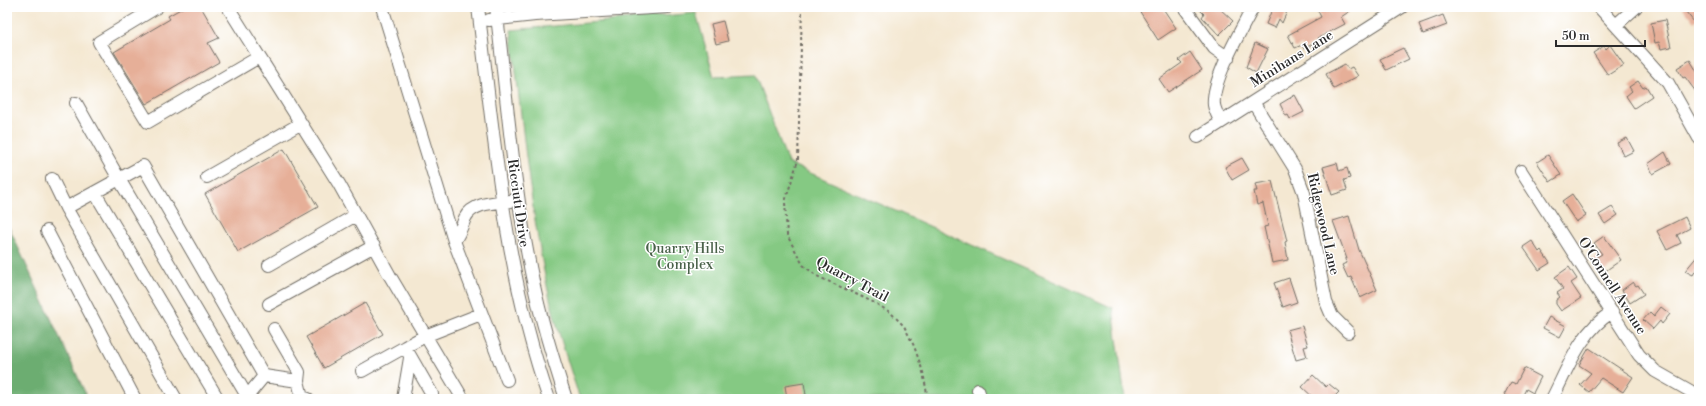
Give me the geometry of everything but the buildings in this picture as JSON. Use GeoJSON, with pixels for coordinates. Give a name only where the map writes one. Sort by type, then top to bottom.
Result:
{"type":"FeatureCollection","features":[{"type":"Feature","properties":{"kind":"street"},"geometry":{"type":"LineString","coordinates":[[157,7],[99,42],[148,122],[259,57]]}},
{"type":"Feature","properties":{"kind":"street"},"geometry":{"type":"LineString","coordinates":[[228,7],[334,176],[463,399]]}},
{"type":"Feature","properties":{"kind":"street"},"geometry":{"type":"LineString","coordinates":[[382,7],[454,241],[507,380]]}},
{"type":"Feature","properties":{"kind":"street","name":"Ricciuti Drive"},"geometry":{"type":"LineString","coordinates":[[478,7],[502,202],[518,294],[549,399]]}},
{"type":"Feature","properties":{"kind":"street"},"geometry":{"type":"LineString","coordinates":[[480,21],[496,13],[668,7]]}},
{"type":"Feature","properties":{"kind":"street"},"geometry":{"type":"LineString","coordinates":[[1184,7],[1214,48],[1228,58]]}},
{"type":"Feature","properties":{"kind":"street"},"geometry":{"type":"LineString","coordinates":[[1221,122],[1215,110],[1214,98],[1216,85],[1253,7]]}},
{"type":"Feature","properties":{"kind":"street","name":"Minihans Lane"},"geometry":{"type":"LineString","coordinates":[[1198,137],[1402,7]]}},
{"type":"Feature","properties":{"kind":"street"},"geometry":{"type":"LineString","coordinates":[[1599,7],[1668,83],[1699,138]]}},
{"type":"Feature","properties":{"kind":"street"},"geometry":{"type":"LineString","coordinates":[[1616,25],[1636,7]]}},
{"type":"Feature","properties":{"kind":"street","name":"Ricciuti Drive"},"geometry":{"type":"LineString","coordinates":[[496,13],[519,199],[535,293],[566,399]]}},
{"type":"Feature","properties":{"kind":"street","name":"Ridgewood Lane"},"geometry":{"type":"LineString","coordinates":[[1253,102],[1299,177],[1304,193],[1326,302],[1332,316],[1348,332]]}},
{"type":"Feature","properties":{"kind":"street"},"geometry":{"type":"LineString","coordinates":[[76,103],[246,397],[264,376]]}},
{"type":"Feature","properties":{"kind":"street"},"geometry":{"type":"LineString","coordinates":[[207,177],[300,124]]}},
{"type":"Feature","properties":{"kind":"street"},"geometry":{"type":"LineString","coordinates":[[66,208],[143,166],[264,376]]}},
{"type":"Feature","properties":{"kind":"street","name":"O'Connell Avenue"},"geometry":{"type":"LineString","coordinates":[[1521,171],[1637,351],[1649,366],[1699,396]]}},
{"type":"Feature","properties":{"kind":"street"},"geometry":{"type":"LineString","coordinates":[[52,179],[66,208],[176,399]]}},
{"type":"Feature","properties":{"kind":"street"},"geometry":{"type":"LineString","coordinates":[[94,193],[218,399]]}},
{"type":"Feature","properties":{"kind":"street"},"geometry":{"type":"LineString","coordinates":[[454,241],[466,216],[472,209],[519,199]]}},
{"type":"Feature","properties":{"kind":"street"},"geometry":{"type":"LineString","coordinates":[[269,265],[356,215]]}},
{"type":"Feature","properties":{"kind":"street"},"geometry":{"type":"LineString","coordinates":[[47,231],[135,399]]}},
{"type":"Feature","properties":{"kind":"street"},"geometry":{"type":"LineString","coordinates":[[269,304],[374,246]]}},
{"type":"Feature","properties":{"kind":"street"},"geometry":{"type":"LineString","coordinates":[[1552,399],[1583,340],[1593,326],[1612,312]]}},
{"type":"Feature","properties":{"kind":"street"},"geometry":{"type":"LineString","coordinates":[[362,371],[408,353],[426,336],[481,314]]}},
{"type":"Feature","properties":{"kind":"street"},"geometry":{"type":"LineString","coordinates":[[274,328],[299,372],[298,381],[302,397],[308,399]]}},
{"type":"Feature","properties":{"kind":"street"},"geometry":{"type":"LineString","coordinates":[[403,399],[408,353]]}},
{"type":"Feature","properties":{"kind":"street"},"geometry":{"type":"LineString","coordinates":[[408,353],[432,394],[432,399]]}},
{"type":"Feature","properties":{"kind":"street"},"geometry":{"type":"LineString","coordinates":[[264,376],[298,381]]}},
{"type":"Feature","properties":{"kind":"path","name":"Quarry Trail"},"geometry":{"type":"LineString","coordinates":[[802,7],[798,160],[785,202],[787,235],[803,265],[817,276],[873,302],[890,312],[904,326],[914,346],[923,372],[928,399]]}},
{"type":"Feature","properties":{"kind":"green space","name":"Quarry Hills Complex"},"geometry":{"type":"Polygon","coordinates":[[[696,13],[714,77],[755,75],[788,163],[1113,308],[1125,399],[580,399],[555,319],[538,241],[529,181],[511,30],[696,13]]]}},
{"type":"Feature","properties":{"kind":"green space"},"geometry":{"type":"Polygon","coordinates":[[[7,223],[88,399],[7,399],[7,223]]]}}]}
